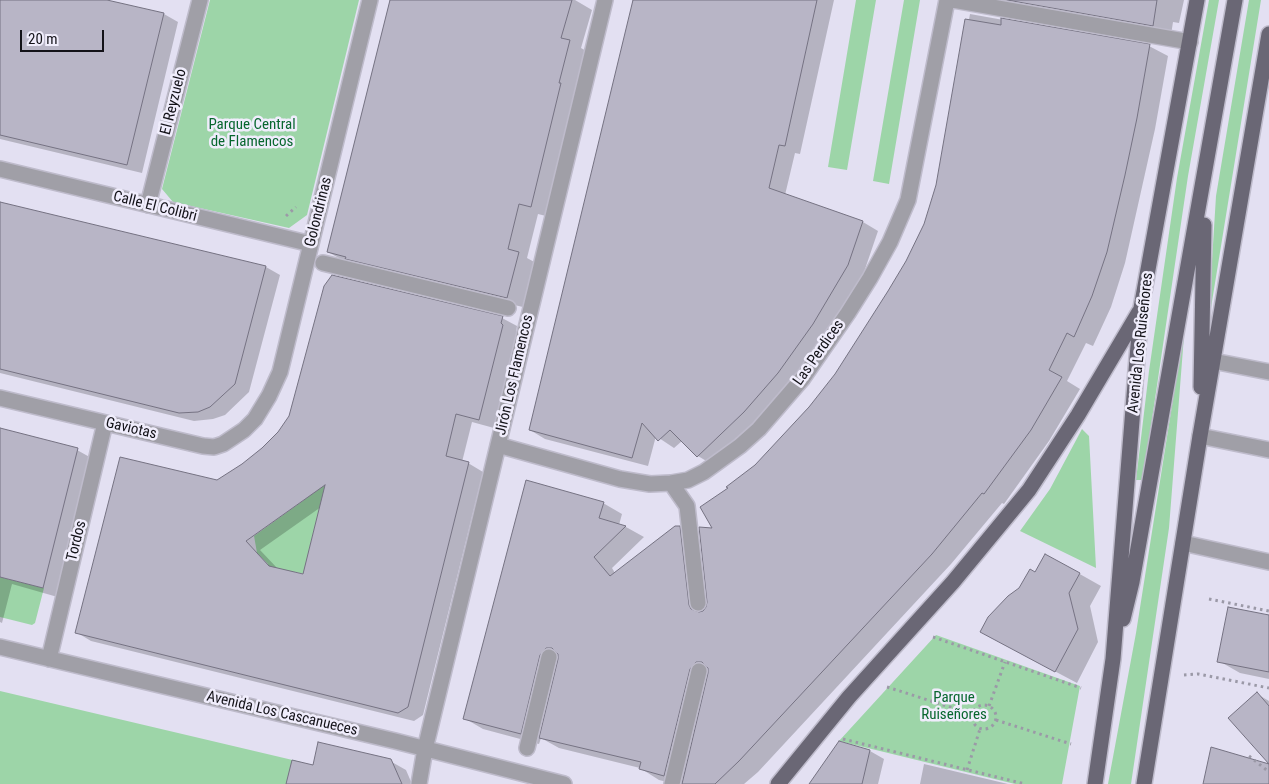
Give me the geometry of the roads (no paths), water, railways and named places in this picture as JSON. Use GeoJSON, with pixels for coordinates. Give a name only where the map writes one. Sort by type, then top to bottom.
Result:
{"type":"FeatureCollection","features":[{"type":"Feature","properties":{"kind":"main road","name":"Avenida Los Ruiseñores"},"geometry":{"type":"LineString","coordinates":[[1114,659],[1141,308],[1197,0]]}},
{"type":"Feature","properties":{"kind":"main road","name":"Avenida Los Ruiseñores"},"geometry":{"type":"LineString","coordinates":[[1094,784],[1114,659],[1132,582],[1235,0]]}},
{"type":"Feature","properties":{"kind":"main road","name":"Avenida Los Ruiseñores"},"geometry":{"type":"LineString","coordinates":[[1144,784],[1200,436],[1266,73],[1269,34]]}},
{"type":"Feature","properties":{"kind":"main road","name":"Avenida Los Ruiseñores"},"geometry":{"type":"LineString","coordinates":[[1200,436],[1205,178]]}},
{"type":"Feature","properties":{"kind":"main road"},"geometry":{"type":"LineString","coordinates":[[778,784],[849,697],[953,582],[1029,490],[1078,415],[1141,308]]}},
{"type":"Feature","properties":{"kind":"street","name":"El Reyzuelo"},"geometry":{"type":"LineString","coordinates":[[148,205],[200,0]]}},
{"type":"Feature","properties":{"kind":"street","name":"Golondrinas"},"geometry":{"type":"LineString","coordinates":[[255,419],[280,372],[370,0]]}},
{"type":"Feature","properties":{"kind":"street","name":"Jirón Los Flamencos"},"geometry":{"type":"LineString","coordinates":[[419,784],[425,750],[604,0]]}},
{"type":"Feature","properties":{"kind":"street","name":"Las Perdices"},"geometry":{"type":"LineString","coordinates":[[498,445],[620,479],[650,484],[671,483],[688,480],[704,472],[740,446],[759,429],[804,378],[870,278],[890,242],[908,200],[947,0]]}},
{"type":"Feature","properties":{"kind":"street"},"geometry":{"type":"LineString","coordinates":[[953,0],[1190,42]]}},
{"type":"Feature","properties":{"kind":"street","name":"Calle El Colibri"},"geometry":{"type":"LineString","coordinates":[[0,169],[311,244]]}},
{"type":"Feature","properties":{"kind":"street"},"geometry":{"type":"LineString","coordinates":[[323,263],[508,308]]}},
{"type":"Feature","properties":{"kind":"street"},"geometry":{"type":"LineString","coordinates":[[1213,361],[1269,372]]}},
{"type":"Feature","properties":{"kind":"street","name":"Gaviotas"},"geometry":{"type":"LineString","coordinates":[[0,398],[203,446],[214,446],[230,440],[255,419]]}},
{"type":"Feature","properties":{"kind":"street","name":"Tordos"},"geometry":{"type":"LineString","coordinates":[[49,659],[105,423]]}},
{"type":"Feature","properties":{"kind":"street"},"geometry":{"type":"LineString","coordinates":[[1200,436],[1269,450]]}},
{"type":"Feature","properties":{"kind":"street"},"geometry":{"type":"LineString","coordinates":[[671,483],[687,506],[698,602]]}},
{"type":"Feature","properties":{"kind":"street"},"geometry":{"type":"LineString","coordinates":[[1183,543],[1269,562]]}},
{"type":"Feature","properties":{"kind":"street","name":"Avenida Los Cascanueces"},"geometry":{"type":"LineString","coordinates":[[0,647],[564,784]]}},
{"type":"Feature","properties":{"kind":"street"},"geometry":{"type":"LineString","coordinates":[[527,748],[549,657]]}},
{"type":"Feature","properties":{"kind":"street"},"geometry":{"type":"LineString","coordinates":[[672,784],[699,672]]}},
{"type":"Feature","properties":{"kind":"park label","name":"Parque Central de Flamencos"},"geometry":{"type":"Point","coordinates":[252,134]}},
{"type":"Feature","properties":{"kind":"park label","name":"Parque Ruiseñores"},"geometry":{"type":"Point","coordinates":[954,706]}}]}
